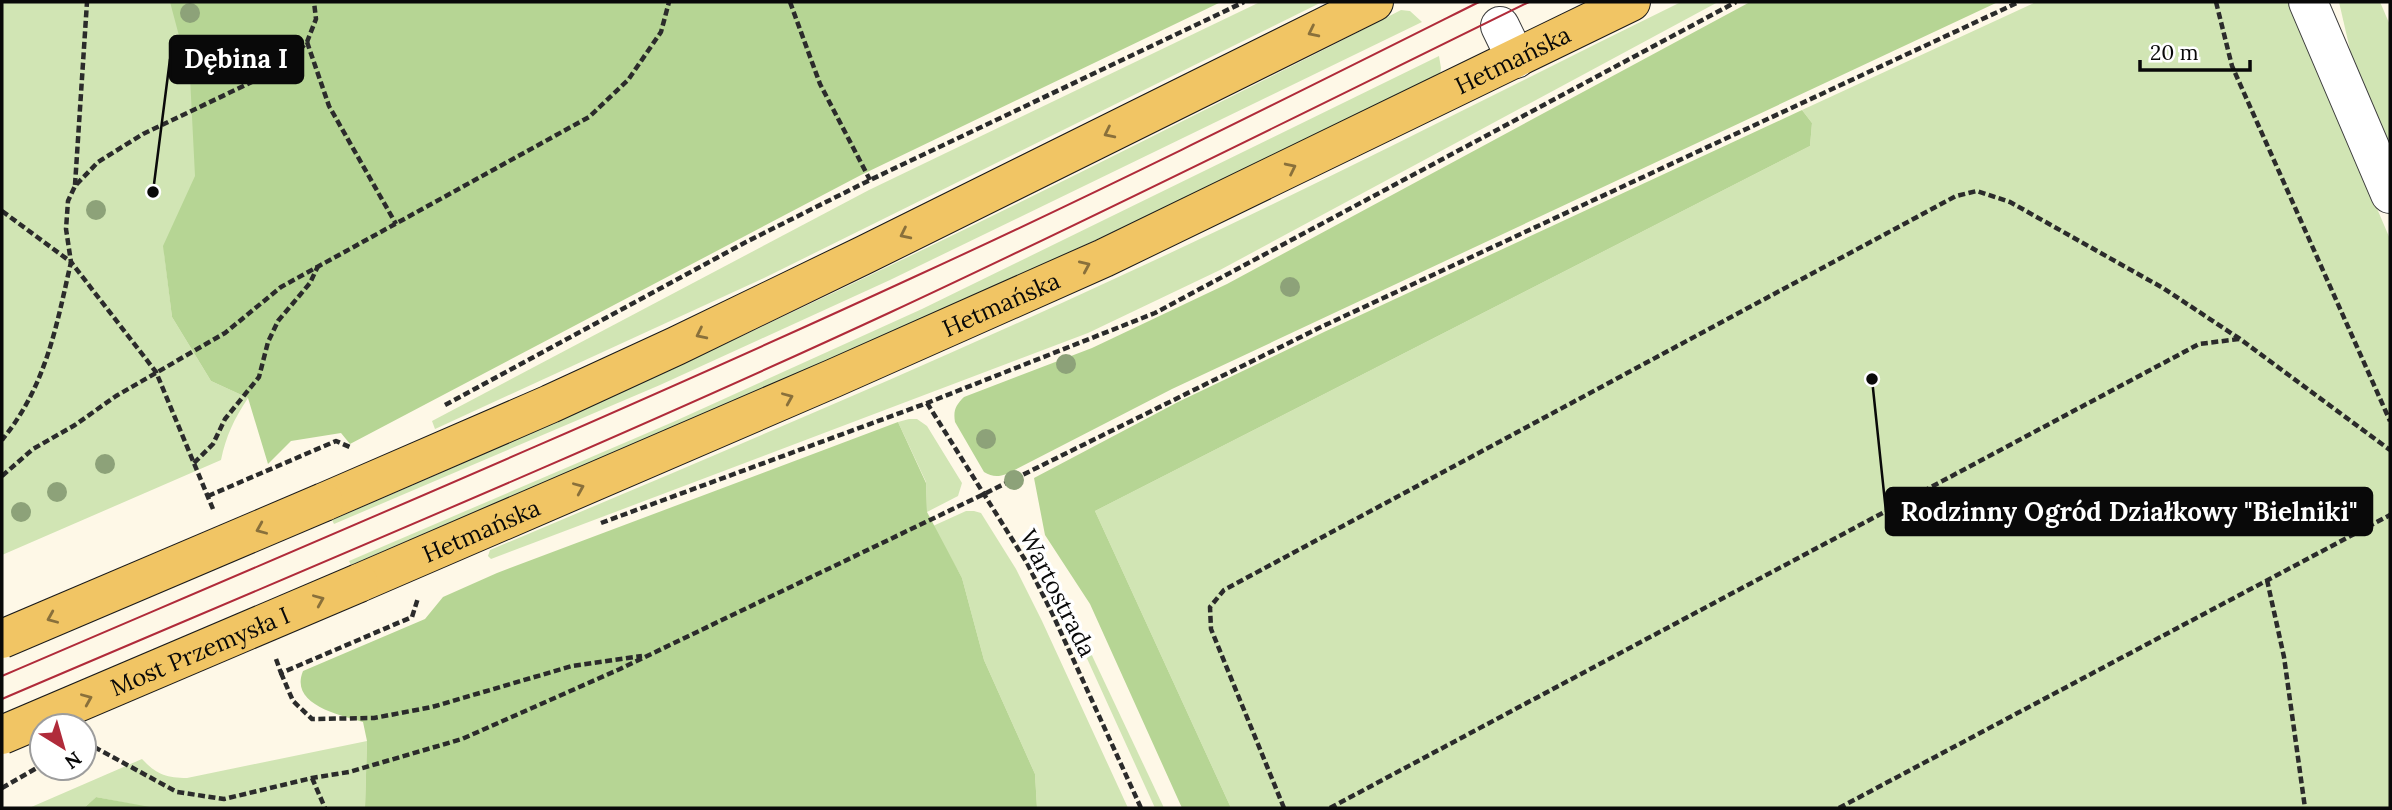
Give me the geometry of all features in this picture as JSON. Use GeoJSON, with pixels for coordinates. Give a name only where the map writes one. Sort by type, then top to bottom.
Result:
{"type":"FeatureCollection","features":[{"type":"Feature","properties":{"kind":"main road"},"geometry":{"type":"LineString","coordinates":[[2,639],[550,404],[676,346],[1374,2]]}},
{"type":"Feature","properties":{"kind":"main road","name":"Hetmańska"},"geometry":{"type":"LineString","coordinates":[[359,583],[1104,258],[1508,43],[1631,2]]}},
{"type":"Feature","properties":{"kind":"main road","name":"Most Przemysła I"},"geometry":{"type":"LineString","coordinates":[[2,735],[359,583]]}},
{"type":"Feature","properties":{"kind":"street"},"geometry":{"type":"LineString","coordinates":[[2308,2],[2390,194]]}},
{"type":"Feature","properties":{"kind":"path"},"geometry":{"type":"LineString","coordinates":[[75,186],[88,2]]}},
{"type":"Feature","properties":{"kind":"path"},"geometry":{"type":"LineString","coordinates":[[2,440],[21,416],[51,350],[71,262],[66,229],[68,201],[75,186],[98,162],[132,141],[254,81],[292,58],[307,42],[316,19],[314,2]]}},
{"type":"Feature","properties":{"kind":"path"},"geometry":{"type":"LineString","coordinates":[[2,476],[33,449],[156,372],[225,333],[281,287],[589,117],[628,80],[661,32],[669,2]]}},
{"type":"Feature","properties":{"kind":"path"},"geometry":{"type":"LineString","coordinates":[[790,2],[820,84],[870,180]]}},
{"type":"Feature","properties":{"kind":"path"},"geometry":{"type":"LineString","coordinates":[[444,405],[746,242],[1244,2]]}},
{"type":"Feature","properties":{"kind":"path"},"geometry":{"type":"LineString","coordinates":[[592,527],[927,403],[1155,313],[1736,2]]}},
{"type":"Feature","properties":{"kind":"path"},"geometry":{"type":"LineString","coordinates":[[98,750],[177,792],[224,799],[349,772],[462,739],[649,656],[1321,327],[2019,2]]}},
{"type":"Feature","properties":{"kind":"path"},"geometry":{"type":"LineString","coordinates":[[2217,2],[2232,66],[2390,421]]}},
{"type":"Feature","properties":{"kind":"path"},"geometry":{"type":"LineString","coordinates":[[307,42],[329,106],[396,224]]}},
{"type":"Feature","properties":{"kind":"path"},"geometry":{"type":"LineString","coordinates":[[1284,808],[1211,629],[1210,607],[1224,590],[1956,196],[1977,191],[2010,202],[2163,288],[2239,339],[2390,450]]}},
{"type":"Feature","properties":{"kind":"path"},"geometry":{"type":"LineString","coordinates":[[2,211],[71,262],[156,372],[194,463],[213,444],[225,419],[259,377],[268,342],[278,321],[310,283],[318,265]]}},
{"type":"Feature","properties":{"kind":"path"},"geometry":{"type":"LineString","coordinates":[[1330,808],[2199,344],[2239,339]]}},
{"type":"Feature","properties":{"kind":"path","name":"Wartostrada"},"geometry":{"type":"LineString","coordinates":[[927,403],[1027,563],[1141,808]]}},
{"type":"Feature","properties":{"kind":"path"},"geometry":{"type":"LineString","coordinates":[[208,496],[335,441],[359,451],[350,456]]}},
{"type":"Feature","properties":{"kind":"path"},"geometry":{"type":"LineString","coordinates":[[1839,808],[2390,515]]}},
{"type":"Feature","properties":{"kind":"path"},"geometry":{"type":"LineString","coordinates":[[2267,580],[2284,657],[2305,808]]}},
{"type":"Feature","properties":{"kind":"path"},"geometry":{"type":"LineString","coordinates":[[406,601],[430,592]]}},
{"type":"Feature","properties":{"kind":"path"},"geometry":{"type":"LineString","coordinates":[[301,665],[412,617],[418,597]]}},
{"type":"Feature","properties":{"kind":"path"},"geometry":{"type":"LineString","coordinates":[[281,673],[293,701],[312,719],[374,718],[432,707],[572,666],[649,656]]}},
{"type":"Feature","properties":{"kind":"path"},"geometry":{"type":"LineString","coordinates":[[2,788],[28,773]]}},
{"type":"Feature","properties":{"kind":"path"},"geometry":{"type":"LineString","coordinates":[[312,778],[325,808]]}},
{"type":"Feature","properties":{"kind":"green space"},"geometry":{"type":"Polygon","coordinates":[[[2,2],[741,2],[164,252],[172,317],[211,381],[248,398],[231,428],[221,460],[2,555],[2,2]]]}},
{"type":"Feature","properties":{"kind":"green space"},"geometry":{"type":"Polygon","coordinates":[[[170,2],[1221,2],[861,175],[350,444],[341,433],[291,441],[268,464],[248,398],[211,381],[172,317],[163,246],[195,176],[190,77],[170,2]]]}},
{"type":"Feature","properties":{"kind":"green space"},"geometry":{"type":"Polygon","coordinates":[[[1260,2],[1322,2],[764,278],[435,429],[432,421],[869,190],[1260,2]]]}},
{"type":"Feature","properties":{"kind":"green space"},"geometry":{"type":"Polygon","coordinates":[[[1681,2],[1718,2],[1220,270],[1088,333],[491,559],[488,556],[490,550],[873,387],[1174,251],[1681,2]]]}},
{"type":"Feature","properties":{"kind":"green space"},"geometry":{"type":"Polygon","coordinates":[[[1750,2],[1998,2],[1172,389],[1007,474],[995,476],[984,472],[955,422],[956,408],[964,397],[1092,348],[1227,284],[1750,2]]]}},
{"type":"Feature","properties":{"kind":"green space"},"geometry":{"type":"Polygon","coordinates":[[[2036,2],[2289,2],[2390,239],[2390,808],[1231,808],[1095,511],[1810,146],[1812,123],[1802,110],[2036,2]]]}},
{"type":"Feature","properties":{"kind":"green space"},"geometry":{"type":"Polygon","coordinates":[[[2339,2],[2380,2],[2390,25],[2390,151],[2354,67],[2339,2]]]}},
{"type":"Feature","properties":{"kind":"green space"},"geometry":{"type":"Polygon","coordinates":[[[1401,10],[1410,11],[1422,22],[890,280],[660,385],[334,524],[332,520],[603,400],[871,275],[1401,10]]]}},
{"type":"Feature","properties":{"kind":"green space"},"geometry":{"type":"Polygon","coordinates":[[[1439,56],[1440,75],[1080,247],[690,420],[351,565],[349,561],[673,422],[922,309],[1439,56]]]}},
{"type":"Feature","properties":{"kind":"green space"},"geometry":{"type":"Polygon","coordinates":[[[1802,110],[1812,123],[1810,146],[1095,511],[1231,808],[1182,808],[1090,604],[1045,535],[1034,478],[1178,402],[1324,332],[1802,110]]]}},
{"type":"Feature","properties":{"kind":"green space"},"geometry":{"type":"Polygon","coordinates":[[[917,419],[927,426],[962,483],[958,496],[927,512],[926,482],[898,422],[917,419]]]}},
{"type":"Feature","properties":{"kind":"green space"},"geometry":{"type":"Polygon","coordinates":[[[898,422],[926,483],[927,512],[962,578],[984,660],[1035,774],[1037,808],[365,808],[367,741],[363,722],[330,712],[310,700],[303,692],[303,671],[425,619],[443,597],[497,573],[898,422]]]}},
{"type":"Feature","properties":{"kind":"green space"},"geometry":{"type":"Polygon","coordinates":[[[966,511],[981,513],[1016,569],[1128,808],[1037,808],[1035,774],[984,660],[962,578],[933,526],[966,511]]]}},
{"type":"Feature","properties":{"kind":"green space"},"geometry":{"type":"Polygon","coordinates":[[[1045,556],[1164,808],[1155,808],[1065,610],[1045,556]]]}},
{"type":"Feature","properties":{"kind":"green space"},"geometry":{"type":"Polygon","coordinates":[[[367,741],[365,808],[151,808],[96,797],[84,808],[29,808],[89,782],[98,782],[98,778],[142,759],[162,774],[187,778],[367,741]]]}},
{"type":"Feature","properties":{"kind":"green space"},"geometry":{"type":"Polygon","coordinates":[[[96,797],[150,807],[151,808],[84,808],[96,797]]]}},
{"type":"Feature","properties":{"kind":"tram line"},"geometry":{"type":"LineString","coordinates":[[2,676],[460,480],[801,329],[1127,177],[1479,2]]}},
{"type":"Feature","properties":{"kind":"tram line"},"geometry":{"type":"LineString","coordinates":[[2,699],[448,509],[891,312],[1211,159],[1529,2]]}},
{"type":"Feature","properties":{"kind":"place","name":"Dębina I"},"geometry":{"type":"Point","coordinates":[153,192]}},
{"type":"Feature","properties":{"kind":"place","name":"Rodzinny Ogród Działkowy \"Bielniki\""},"geometry":{"type":"Point","coordinates":[1872,379]}}]}
